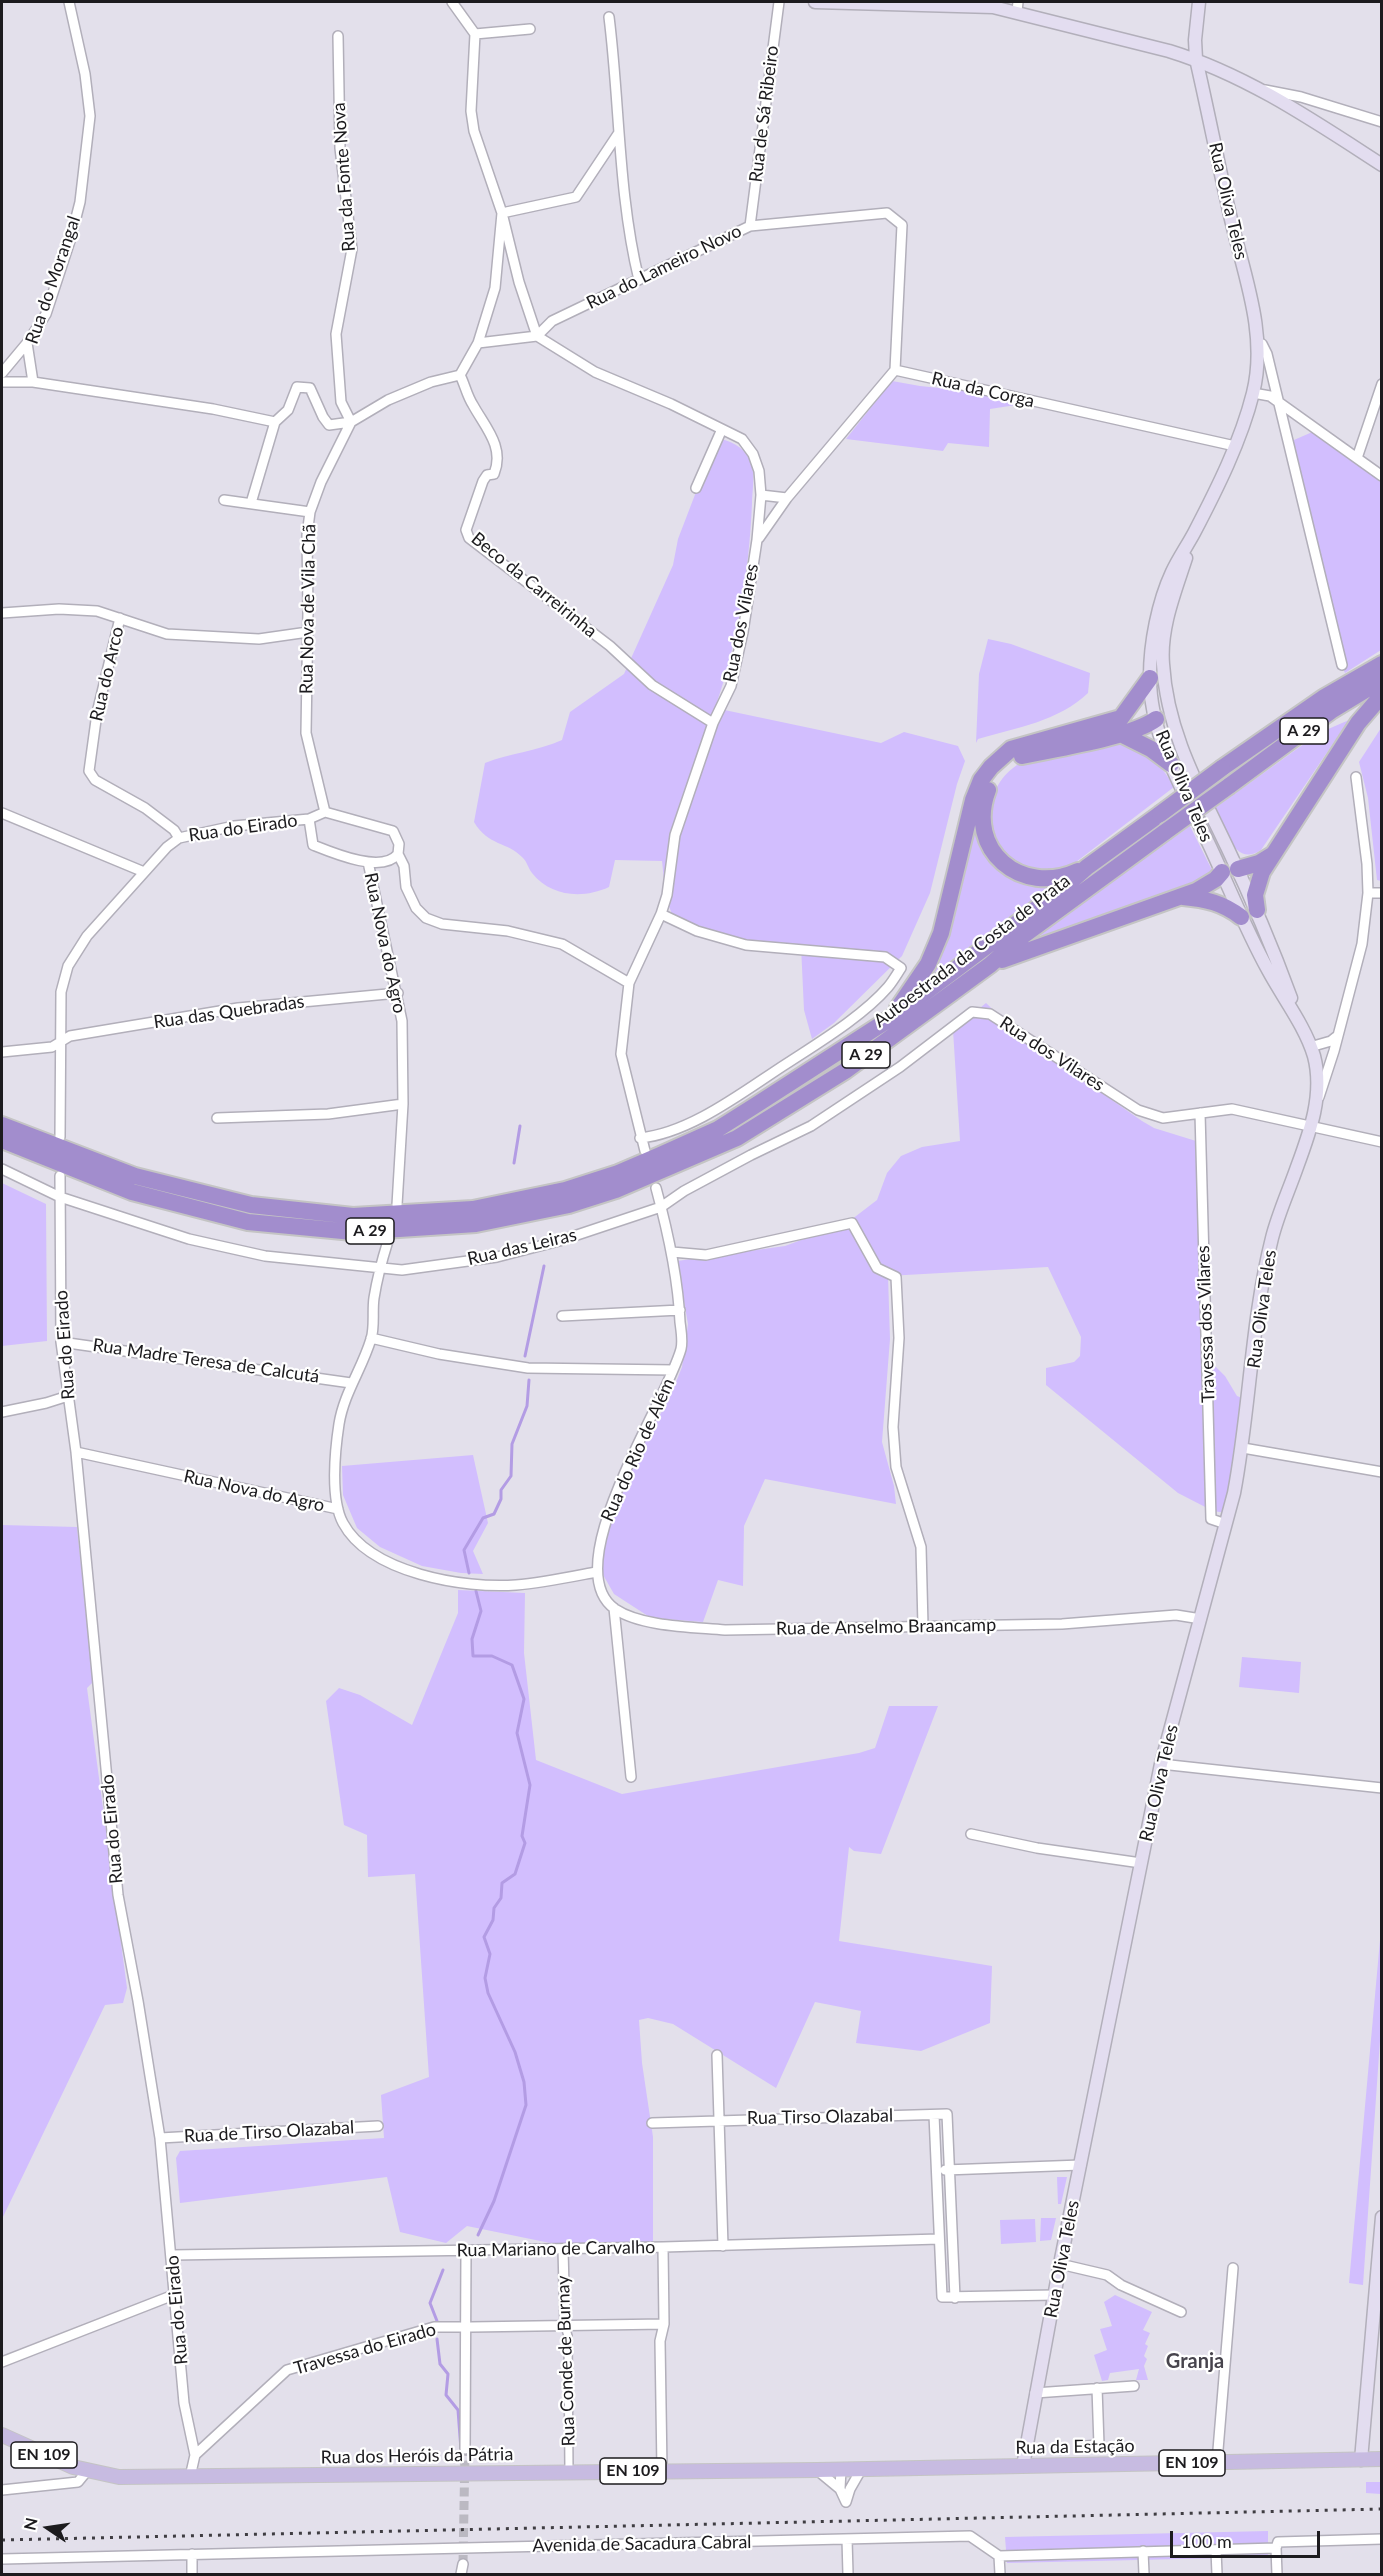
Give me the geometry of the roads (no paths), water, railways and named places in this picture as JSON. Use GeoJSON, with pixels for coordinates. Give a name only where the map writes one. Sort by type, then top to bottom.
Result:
{"type":"FeatureCollection","features":[{"type":"Feature","properties":{"kind":"highway","name":"Autoestrada da Costa de Prata"},"geometry":{"type":"LineString","coordinates":[[2,1125],[135,1176],[251,1205],[353,1216],[473,1209],[565,1190],[618,1173],[717,1129],[891,1018],[1060,891],[1087,867],[1222,768],[1323,698],[1382,664]]}},
{"type":"Feature","properties":{"kind":"highway"},"geometry":{"type":"LineString","coordinates":[[1087,867],[1068,876],[1049,879],[1027,877],[1010,870],[996,857],[987,840],[982,822],[982,804],[989,786],[1004,768],[1019,757],[1120,726],[1150,678]]}},
{"type":"Feature","properties":{"kind":"highway","name":"Autoestrada da Costa de Prata"},"geometry":{"type":"LineString","coordinates":[[2,1140],[132,1192],[248,1222],[353,1232],[476,1224],[569,1204],[616,1190],[737,1138],[845,1071],[990,965],[1024,935],[1331,711],[1382,680]]}},
{"type":"Feature","properties":{"kind":"highway"},"geometry":{"type":"LineString","coordinates":[[1179,896],[1211,900],[1249,914],[1262,872],[1358,723],[1382,694]]}},
{"type":"Feature","properties":{"kind":"highway"},"geometry":{"type":"LineString","coordinates":[[891,1018],[928,964],[941,933],[973,800],[981,780],[991,766],[1011,749],[1120,726],[1148,725],[1156,719]]}},
{"type":"Feature","properties":{"kind":"highway"},"geometry":{"type":"LineString","coordinates":[[1120,726],[1171,764]]}},
{"type":"Feature","properties":{"kind":"highway"},"geometry":{"type":"LineString","coordinates":[[990,965],[1196,891],[1216,879],[1228,868],[1258,863],[1274,853]]}},
{"type":"Feature","properties":{"kind":"main road"},"geometry":{"type":"LineString","coordinates":[[816,2],[1017,6],[1197,59],[1262,90],[1382,165]]}},
{"type":"Feature","properties":{"kind":"main road","name":"Rua Oliva Teles"},"geometry":{"type":"LineString","coordinates":[[1023,2466],[1060,2264],[1161,1764],[1226,1524],[1243,1448],[1266,1266],[1273,1234],[1316,1106],[1318,1076],[1312,1051],[1301,1027],[1267,969],[1249,914],[1228,868],[1211,848],[1171,764],[1156,719],[1150,678],[1154,635],[1162,598],[1171,574],[1235,446],[1253,393],[1257,342],[1252,296],[1231,218],[1197,59],[1195,40],[1199,2]]}},
{"type":"Feature","properties":{"kind":"main road","name":"Rua Oliva Teles"},"geometry":{"type":"LineString","coordinates":[[1194,532],[1172,601],[1164,638],[1162,663],[1167,702],[1174,731],[1224,840],[1228,868]]}},
{"type":"Feature","properties":{"kind":"main road"},"geometry":{"type":"LineString","coordinates":[[1167,702],[1156,719],[1174,731]]}},
{"type":"Feature","properties":{"kind":"main road"},"geometry":{"type":"LineString","coordinates":[[1361,2460],[1377,2356],[1382,2217]]}},
{"type":"Feature","properties":{"kind":"main road","name":"Rua dos Heróis da Pátria"},"geometry":{"type":"LineString","coordinates":[[2,2435],[87,2471],[119,2477],[841,2469]]}},
{"type":"Feature","properties":{"kind":"main road","name":"Rua da Estação"},"geometry":{"type":"LineString","coordinates":[[841,2469],[1382,2459]]}},
{"type":"Feature","properties":{"kind":"street","name":"Rua do Morangal"},"geometry":{"type":"LineString","coordinates":[[33,382],[27,343],[46,314],[70,242],[80,202],[87,153],[90,116],[86,74],[69,2]]}},
{"type":"Feature","properties":{"kind":"street"},"geometry":{"type":"LineString","coordinates":[[452,2],[475,34],[471,111],[474,131],[502,213],[519,282],[537,336]]}},
{"type":"Feature","properties":{"kind":"street","name":"Rua de Sá Ribeiro"},"geometry":{"type":"LineString","coordinates":[[750,226],[779,2]]}},
{"type":"Feature","properties":{"kind":"street"},"geometry":{"type":"LineString","coordinates":[[609,17],[619,104],[618,134],[631,249],[639,280]]}},
{"type":"Feature","properties":{"kind":"street"},"geometry":{"type":"LineString","coordinates":[[475,34],[530,29]]}},
{"type":"Feature","properties":{"kind":"street","name":"Rua da Fonte Nova"},"geometry":{"type":"LineString","coordinates":[[338,36],[340,148],[352,249],[336,334],[341,402],[351,422]]}},
{"type":"Feature","properties":{"kind":"street"},"geometry":{"type":"LineString","coordinates":[[1262,90],[1301,97],[1382,122]]}},
{"type":"Feature","properties":{"kind":"street"},"geometry":{"type":"LineString","coordinates":[[502,213],[576,196],[618,134]]}},
{"type":"Feature","properties":{"kind":"street"},"geometry":{"type":"LineString","coordinates":[[251,503],[274,422],[288,410],[297,387],[310,388],[323,417],[330,425],[351,422],[388,400],[431,382],[460,375],[478,343],[495,288],[502,213]]}},
{"type":"Feature","properties":{"kind":"street","name":"Rua do Lameiro Novo"},"geometry":{"type":"LineString","coordinates":[[537,336],[552,321],[750,226],[887,213],[902,225],[895,370]]}},
{"type":"Feature","properties":{"kind":"street"},"geometry":{"type":"LineString","coordinates":[[478,343],[537,336],[595,372],[742,439],[753,454],[759,471],[761,495],[758,540]]}},
{"type":"Feature","properties":{"kind":"street","name":"Rua Oliva Teles"},"geometry":{"type":"LineString","coordinates":[[1257,342],[1262,344],[1267,354],[1342,665]]}},
{"type":"Feature","properties":{"kind":"street"},"geometry":{"type":"LineString","coordinates":[[2,374],[27,343]]}},
{"type":"Feature","properties":{"kind":"street"},"geometry":{"type":"LineString","coordinates":[[758,540],[787,498],[895,370]]}},
{"type":"Feature","properties":{"kind":"street","name":"Rua da Corga"},"geometry":{"type":"LineString","coordinates":[[895,370],[1235,446]]}},
{"type":"Feature","properties":{"kind":"street","name":"Beco da Carreirinha"},"geometry":{"type":"LineString","coordinates":[[460,375],[472,405],[494,437],[497,454],[494,474],[487,475],[483,481],[466,530],[469,538],[610,646],[652,686],[713,723]]}},
{"type":"Feature","properties":{"kind":"street"},"geometry":{"type":"LineString","coordinates":[[2,382],[33,382],[213,409],[274,422]]}},
{"type":"Feature","properties":{"kind":"street"},"geometry":{"type":"LineString","coordinates":[[1357,458],[1382,384]]}},
{"type":"Feature","properties":{"kind":"street"},"geometry":{"type":"LineString","coordinates":[[1253,393],[1270,396],[1382,476]]}},
{"type":"Feature","properties":{"kind":"street","name":"Rua Nova de Vila Chã"},"geometry":{"type":"LineString","coordinates":[[325,812],[306,733],[307,535],[310,512],[321,482],[351,422]]}},
{"type":"Feature","properties":{"kind":"street"},"geometry":{"type":"LineString","coordinates":[[696,488],[722,429]]}},
{"type":"Feature","properties":{"kind":"street"},"geometry":{"type":"LineString","coordinates":[[761,495],[787,498]]}},
{"type":"Feature","properties":{"kind":"street"},"geometry":{"type":"LineString","coordinates":[[224,500],[310,512]]}},
{"type":"Feature","properties":{"kind":"street","name":"Rua dos Vilares"},"geometry":{"type":"LineString","coordinates":[[661,914],[667,895],[675,835],[713,723],[731,686],[743,632],[758,540]]}},
{"type":"Feature","properties":{"kind":"street"},"geometry":{"type":"LineString","coordinates":[[2,613],[59,609],[97,611],[120,618]]}},
{"type":"Feature","properties":{"kind":"street","name":"Rua do Arco"},"geometry":{"type":"LineString","coordinates":[[179,838],[174,830],[145,808],[95,780],[89,771],[96,713],[120,618],[167,634],[259,639],[308,632]]}},
{"type":"Feature","properties":{"kind":"street","name":"Rua Oliva Teles"},"geometry":{"type":"LineString","coordinates":[[1316,1106],[1326,1079],[1362,944],[1368,893],[1367,864],[1356,777]]}},
{"type":"Feature","properties":{"kind":"street"},"geometry":{"type":"LineString","coordinates":[[325,812],[393,831],[399,844],[398,854],[404,866],[406,887],[416,908],[426,918],[451,925],[508,931],[562,944],[629,983]]}},
{"type":"Feature","properties":{"kind":"street","name":"Rua do Eirado"},"geometry":{"type":"LineString","coordinates":[[60,1137],[61,992],[68,966],[87,936],[144,872],[179,838],[234,826],[309,819],[325,812]]}},
{"type":"Feature","properties":{"kind":"street"},"geometry":{"type":"LineString","coordinates":[[2,813],[144,872]]}},
{"type":"Feature","properties":{"kind":"street"},"geometry":{"type":"LineString","coordinates":[[309,819],[313,845],[368,862],[380,863],[394,859],[398,854]]}},
{"type":"Feature","properties":{"kind":"street","name":"Rua Nova do Agro"},"geometry":{"type":"LineString","coordinates":[[368,862],[402,1020],[403,1104],[397,1205]]}},
{"type":"Feature","properties":{"kind":"street"},"geometry":{"type":"LineString","coordinates":[[1368,893],[1382,893]]}},
{"type":"Feature","properties":{"kind":"street"},"geometry":{"type":"LineString","coordinates":[[640,1138],[657,1137],[724,1104],[838,1030],[888,987],[901,968],[885,957],[746,945],[697,932],[661,914],[629,983],[621,1054],[640,1138],[645,1150]]}},
{"type":"Feature","properties":{"kind":"street","name":"Rua das Quebradas"},"geometry":{"type":"LineString","coordinates":[[2,1052],[52,1047],[70,1036],[238,1008],[398,993]]}},
{"type":"Feature","properties":{"kind":"street","name":"Rua dos Vilares"},"geometry":{"type":"LineString","coordinates":[[662,1208],[684,1191],[722,1170],[811,1126],[900,1067],[972,1012],[990,1014],[1137,1110],[1163,1118],[1232,1108],[1382,1142]]}},
{"type":"Feature","properties":{"kind":"street"},"geometry":{"type":"LineString","coordinates":[[1312,1051],[1327,1053],[1336,1042]]}},
{"type":"Feature","properties":{"kind":"street"},"geometry":{"type":"LineString","coordinates":[[217,1118],[328,1114],[403,1104]]}},
{"type":"Feature","properties":{"kind":"street","name":"Travessa dos Vilares"},"geometry":{"type":"LineString","coordinates":[[1200,1113],[1211,1519],[1226,1524]]}},
{"type":"Feature","properties":{"kind":"street","name":"Rua das Leiras"},"geometry":{"type":"LineString","coordinates":[[2,1168],[60,1197],[224,1248],[265,1256],[379,1269],[402,1270],[497,1257],[559,1241],[662,1208]]}},
{"type":"Feature","properties":{"kind":"street","name":"Rua do Eirado"},"geometry":{"type":"LineString","coordinates":[[60,1176],[61,1342],[76,1452],[118,1895],[160,2138],[176,2294],[184,2403],[195,2455],[190,2477]]}},
{"type":"Feature","properties":{"kind":"street","name":"Rua do Rio de Além"},"geometry":{"type":"LineString","coordinates":[[596,1572],[598,1546],[612,1503],[673,1370],[681,1347],[680,1310],[672,1252],[656,1188]]}},
{"type":"Feature","properties":{"kind":"street"},"geometry":{"type":"LineString","coordinates":[[672,1252],[706,1255],[852,1223],[877,1268],[896,1277],[899,1338],[893,1427],[896,1467],[921,1547],[922,1626]]}},
{"type":"Feature","properties":{"kind":"street","name":"Rua Nova do Agro"},"geometry":{"type":"LineString","coordinates":[[76,1452],[338,1509],[334,1476],[339,1425],[351,1383],[371,1338],[379,1269],[388,1241]]}},
{"type":"Feature","properties":{"kind":"street"},"geometry":{"type":"LineString","coordinates":[[562,1316],[680,1310]]}},
{"type":"Feature","properties":{"kind":"street"},"geometry":{"type":"LineString","coordinates":[[371,1338],[439,1354],[528,1368],[673,1370]]}},
{"type":"Feature","properties":{"kind":"street","name":"Rua Madre Teresa de Calcutá"},"geometry":{"type":"LineString","coordinates":[[61,1342],[335,1378],[351,1383]]}},
{"type":"Feature","properties":{"kind":"street"},"geometry":{"type":"LineString","coordinates":[[2,1413],[68,1396]]}},
{"type":"Feature","properties":{"kind":"street"},"geometry":{"type":"LineString","coordinates":[[1243,1448],[1382,1472]]}},
{"type":"Feature","properties":{"kind":"street"},"geometry":{"type":"LineString","coordinates":[[338,1509],[343,1523],[364,1546],[382,1559],[419,1574],[474,1584],[515,1585],[596,1572],[603,1594],[614,1608],[631,1777]]}},
{"type":"Feature","properties":{"kind":"street","name":"Rua de Anselmo Braancamp"},"geometry":{"type":"LineString","coordinates":[[614,1608],[636,1618],[675,1626],[725,1630],[1062,1624],[1176,1615],[1201,1619]]}},
{"type":"Feature","properties":{"kind":"street"},"geometry":{"type":"LineString","coordinates":[[1161,1764],[1382,1788]]}},
{"type":"Feature","properties":{"kind":"street"},"geometry":{"type":"LineString","coordinates":[[971,1834],[1037,1848],[1141,1863]]}},
{"type":"Feature","properties":{"kind":"street"},"geometry":{"type":"LineString","coordinates":[[717,2055],[723,2246]]}},
{"type":"Feature","properties":{"kind":"street"},"geometry":{"type":"LineString","coordinates":[[955,2298],[947,2114],[934,2115],[942,2297],[955,2298],[1055,2295]]}},
{"type":"Feature","properties":{"kind":"street","name":"Rua Tirso Olazabal"},"geometry":{"type":"LineString","coordinates":[[652,2123],[934,2115]]}},
{"type":"Feature","properties":{"kind":"street","name":"Rua de Tirso Olazabal"},"geometry":{"type":"LineString","coordinates":[[160,2138],[378,2126]]}},
{"type":"Feature","properties":{"kind":"street"},"geometry":{"type":"LineString","coordinates":[[937,2169],[1081,2164]]}},
{"type":"Feature","properties":{"kind":"street","name":"Rua Mariano de Carvalho"},"geometry":{"type":"LineString","coordinates":[[172,2255],[723,2246],[939,2239]]}},
{"type":"Feature","properties":{"kind":"street"},"geometry":{"type":"LineString","coordinates":[[662,2470],[660,2341],[664,2324],[663,2247]]}},
{"type":"Feature","properties":{"kind":"street","name":"Rua Conde de Burnay"},"geometry":{"type":"LineString","coordinates":[[564,2249],[568,2336],[569,2472]]}},
{"type":"Feature","properties":{"kind":"street"},"geometry":{"type":"LineString","coordinates":[[465,2449],[466,2251]]}},
{"type":"Feature","properties":{"kind":"street"},"geometry":{"type":"LineString","coordinates":[[1060,2264],[1107,2275],[1121,2285],[1181,2312]]}},
{"type":"Feature","properties":{"kind":"street"},"geometry":{"type":"LineString","coordinates":[[1217,2462],[1233,2268]]}},
{"type":"Feature","properties":{"kind":"street"},"geometry":{"type":"LineString","coordinates":[[2,2362],[176,2294]]}},
{"type":"Feature","properties":{"kind":"street"},"geometry":{"type":"LineString","coordinates":[[471,2327],[664,2324]]}},
{"type":"Feature","properties":{"kind":"street","name":"Travessa do Eirado"},"geometry":{"type":"LineString","coordinates":[[195,2455],[287,2370],[434,2327],[460,2326]]}},
{"type":"Feature","properties":{"kind":"street"},"geometry":{"type":"LineString","coordinates":[[1035,2393],[1134,2386]]}},
{"type":"Feature","properties":{"kind":"street"},"geometry":{"type":"LineString","coordinates":[[1086,2446],[1099,2445],[1097,2388]]}},
{"type":"Feature","properties":{"kind":"street"},"geometry":{"type":"LineString","coordinates":[[845,2489],[862,2468]]}},
{"type":"Feature","properties":{"kind":"street"},"geometry":{"type":"LineString","coordinates":[[841,2469],[847,2477],[845,2489]]}},
{"type":"Feature","properties":{"kind":"street"},"geometry":{"type":"LineString","coordinates":[[817,2470],[845,2489]]}},
{"type":"Feature","properties":{"kind":"street"},"geometry":{"type":"LineString","coordinates":[[2,2490],[78,2482],[87,2471]]}},
{"type":"Feature","properties":{"kind":"street","name":"Avenida de Sacadura Cabral"},"geometry":{"type":"LineString","coordinates":[[2,2559],[970,2536],[999,2556]]}},
{"type":"Feature","properties":{"kind":"street"},"geometry":{"type":"LineString","coordinates":[[847,2539],[848,2574]]}},
{"type":"Feature","properties":{"kind":"street"},"geometry":{"type":"LineString","coordinates":[[1000,2574],[999,2556],[1216,2550],[1382,2539]]}},
{"type":"Feature","properties":{"kind":"street"},"geometry":{"type":"LineString","coordinates":[[1277,2546],[1277,2574]]}},
{"type":"Feature","properties":{"kind":"street"},"geometry":{"type":"LineString","coordinates":[[1216,2550],[1216,2574]]}},
{"type":"Feature","properties":{"kind":"street"},"geometry":{"type":"LineString","coordinates":[[1143,2551],[1144,2574]]}},
{"type":"Feature","properties":{"kind":"street"},"geometry":{"type":"LineString","coordinates":[[192,2554],[192,2574]]}},
{"type":"Feature","properties":{"kind":"street"},"geometry":{"type":"LineString","coordinates":[[461,2574],[463,2564]]}},
{"type":"Feature","properties":{"kind":"waterway"},"geometry":{"type":"LineString","coordinates":[[514,1163],[520,1126]]}},
{"type":"Feature","properties":{"kind":"waterway"},"geometry":{"type":"LineString","coordinates":[[525,1356],[544,1266]]}},
{"type":"Feature","properties":{"kind":"waterway"},"geometry":{"type":"LineString","coordinates":[[469,1573],[464,1550],[483,1518],[494,1514],[501,1499],[501,1490],[511,1476],[512,1444],[527,1406],[529,1380]]}},
{"type":"Feature","properties":{"kind":"waterway"},"geometry":{"type":"LineString","coordinates":[[476,1591],[481,1611],[472,1639],[473,1656],[492,1656],[512,1665],[524,1699],[517,1733],[530,1785],[522,1836],[525,1843],[515,1874],[502,1883],[501,1898],[494,1908],[493,1920],[484,1937],[490,1954],[485,1978],[488,1993],[515,2052],[524,2082],[526,2105],[494,2201],[478,2235]]}},
{"type":"Feature","properties":{"kind":"waterway"},"geometry":{"type":"LineString","coordinates":[[437,2321],[430,2303],[443,2270]]}},
{"type":"Feature","properties":{"kind":"waterway"},"geometry":{"type":"LineString","coordinates":[[437,2339],[440,2364],[448,2374],[446,2395],[458,2410],[461,2450]]}},
{"type":"Feature","properties":{"kind":"waterway"},"geometry":{"type":"LineString","coordinates":[[472,2455],[478,2454],[480,2459]]}},
{"type":"Feature","properties":{"kind":"tunnel"},"geometry":{"type":"LineString","coordinates":[[463,2564],[465,2449]]}},
{"type":"Feature","properties":{"kind":"railway"},"geometry":{"type":"LineString","coordinates":[[2,2540],[1382,2509]]}},
{"type":"Feature","properties":{"kind":"district","name":"Granja"},"geometry":{"type":"Point","coordinates":[1195,2362]}}]}
